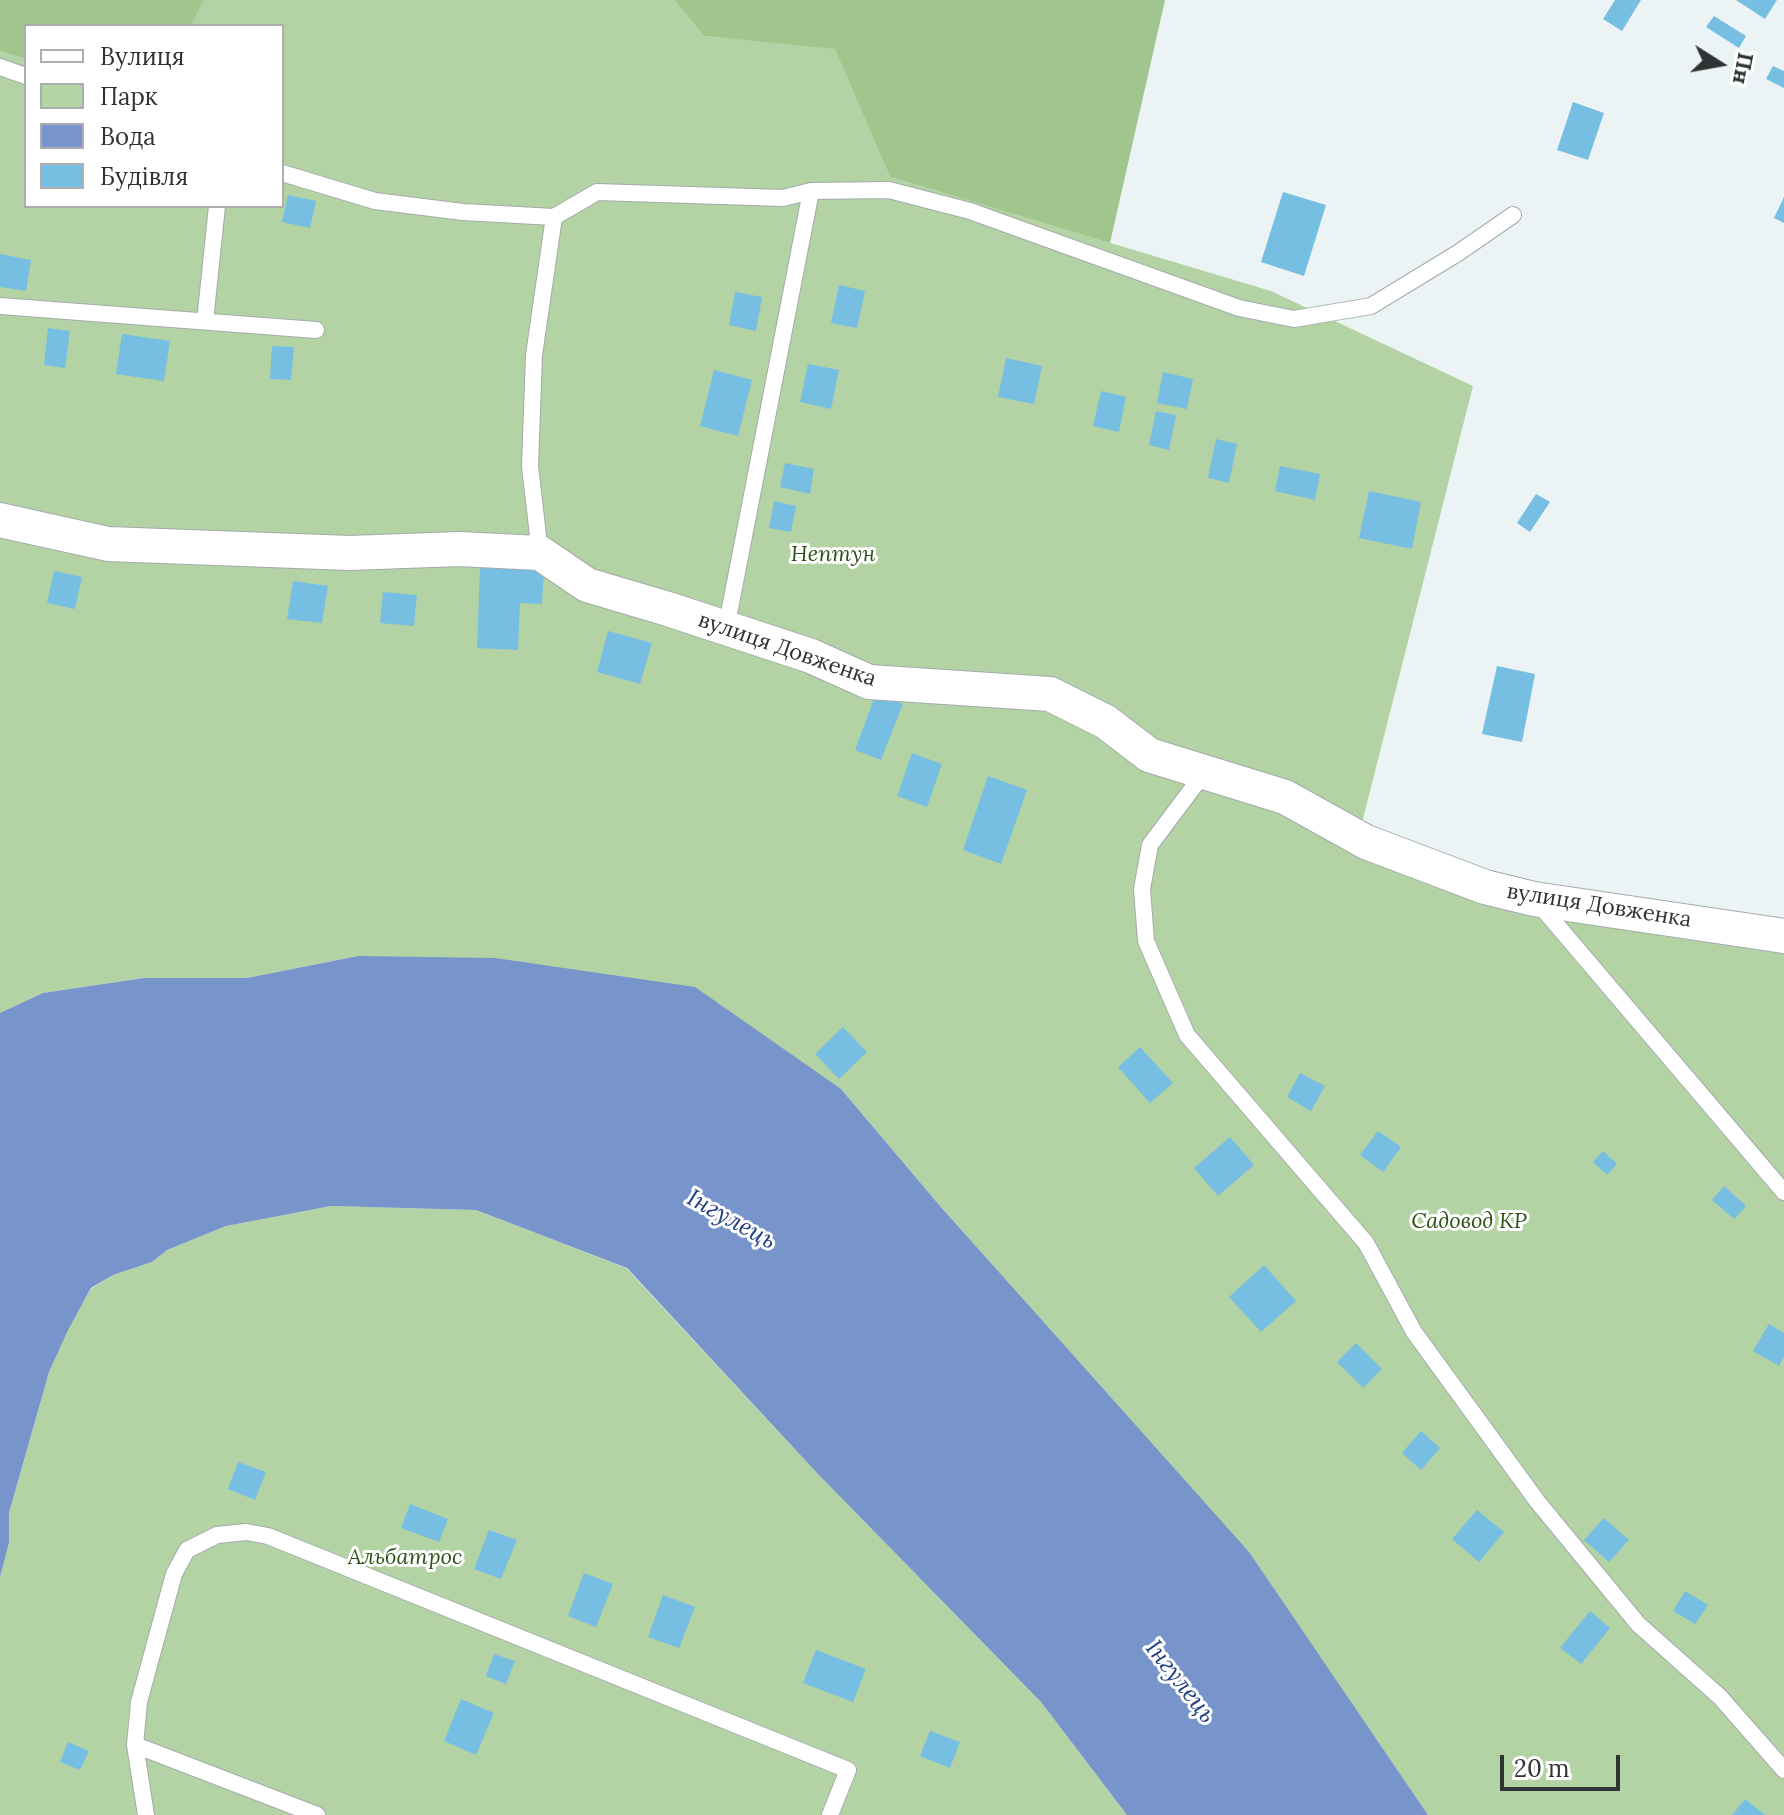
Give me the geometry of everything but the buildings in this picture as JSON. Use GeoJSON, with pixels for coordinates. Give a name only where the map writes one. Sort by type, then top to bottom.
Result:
{"type":"FeatureCollection","features":[{"type":"Feature","properties":{"kind":"street"},"geometry":{"type":"LineString","coordinates":[[0,520],[108,544],[350,553],[459,549],[540,553]]}},
{"type":"Feature","properties":{"kind":"street","name":"вулиця Довженка"},"geometry":{"type":"LineString","coordinates":[[540,553],[587,585],[811,656],[869,682],[1050,694],[1106,722],[1149,755],[1285,797],[1366,842],[1485,887],[1534,899],[1784,936]]}},
{"type":"Feature","properties":{"kind":"lane"},"geometry":{"type":"LineString","coordinates":[[0,67],[24,75]]}},
{"type":"Feature","properties":{"kind":"lane"},"geometry":{"type":"LineString","coordinates":[[284,174],[375,201],[463,212],[554,217],[597,192],[783,198],[811,191],[889,190],[1046,237],[1239,308],[1294,319],[1371,306],[1513,215]]}},
{"type":"Feature","properties":{"kind":"lane"},"geometry":{"type":"LineString","coordinates":[[726,629],[811,191]]}},
{"type":"Feature","properties":{"kind":"lane"},"geometry":{"type":"LineString","coordinates":[[205,321],[217,208]]}},
{"type":"Feature","properties":{"kind":"lane"},"geometry":{"type":"LineString","coordinates":[[540,553],[530,466],[534,355],[554,217]]}},
{"type":"Feature","properties":{"kind":"lane"},"geometry":{"type":"LineString","coordinates":[[0,306],[316,330]]}},
{"type":"Feature","properties":{"kind":"lane"},"geometry":{"type":"LineString","coordinates":[[1204,773],[1150,845],[1142,889],[1146,941],[1187,1035],[1366,1243],[1414,1332],[1537,1501],[1638,1624],[1720,1697],[1784,1770]]}},
{"type":"Feature","properties":{"kind":"lane"},"geometry":{"type":"LineString","coordinates":[[1534,899],[1784,1192]]}},
{"type":"Feature","properties":{"kind":"lane"},"geometry":{"type":"LineString","coordinates":[[146,1815],[135,1745],[139,1702],[174,1574],[187,1550],[217,1535],[246,1532],[268,1536],[848,1770],[830,1815]]}},
{"type":"Feature","properties":{"kind":"lane"},"geometry":{"type":"LineString","coordinates":[[135,1745],[317,1815]]}},
{"type":"Feature","properties":{"kind":"green space"},"geometry":{"type":"Polygon","coordinates":[[[0,0],[204,0],[192,24],[24,24],[24,58],[0,51],[0,0]]]}},
{"type":"Feature","properties":{"kind":"green space"},"geometry":{"type":"Polygon","coordinates":[[[204,0],[674,0],[704,36],[835,48],[890,177],[1271,291],[1473,386],[1354,854],[1784,947],[1784,1815],[1428,1815],[1248,1552],[940,1206],[841,1089],[358,956],[247,978],[144,978],[44,993],[0,1013],[0,51],[24,58],[24,208],[284,208],[284,24],[192,24],[204,0]]]}},
{"type":"Feature","properties":{"kind":"green space"},"geometry":{"type":"Polygon","coordinates":[[[674,0],[1165,0],[1110,243],[890,177],[835,49],[704,36],[674,0]]]}},
{"type":"Feature","properties":{"kind":"green space","name":"Альбатрос"},"geometry":{"type":"Polygon","coordinates":[[[331,1206],[476,1210],[626,1268],[816,1472],[1041,1702],[1127,1815],[0,1815],[0,1577],[9,1543],[9,1513],[49,1372],[67,1330],[91,1289],[113,1275],[152,1262],[167,1250],[226,1226],[331,1206]]]}},
{"type":"Feature","properties":{"kind":"water","name":"Інгулець"},"geometry":{"type":"Polygon","coordinates":[[[358,956],[495,958],[695,987],[841,1089],[940,1206],[1249,1552],[1428,1815],[1127,1815],[1041,1702],[816,1472],[627,1268],[476,1210],[331,1206],[226,1226],[167,1250],[152,1262],[113,1275],[91,1288],[49,1372],[9,1513],[9,1543],[0,1577],[0,1013],[43,993],[144,978],[247,978],[358,956]]]}},
{"type":"Feature","properties":{"kind":"park label","name":"Нептун"},"geometry":{"type":"Point","coordinates":[833,555]}},
{"type":"Feature","properties":{"kind":"park label","name":"Садовод КР"},"geometry":{"type":"Point","coordinates":[1469,1222]}}]}
